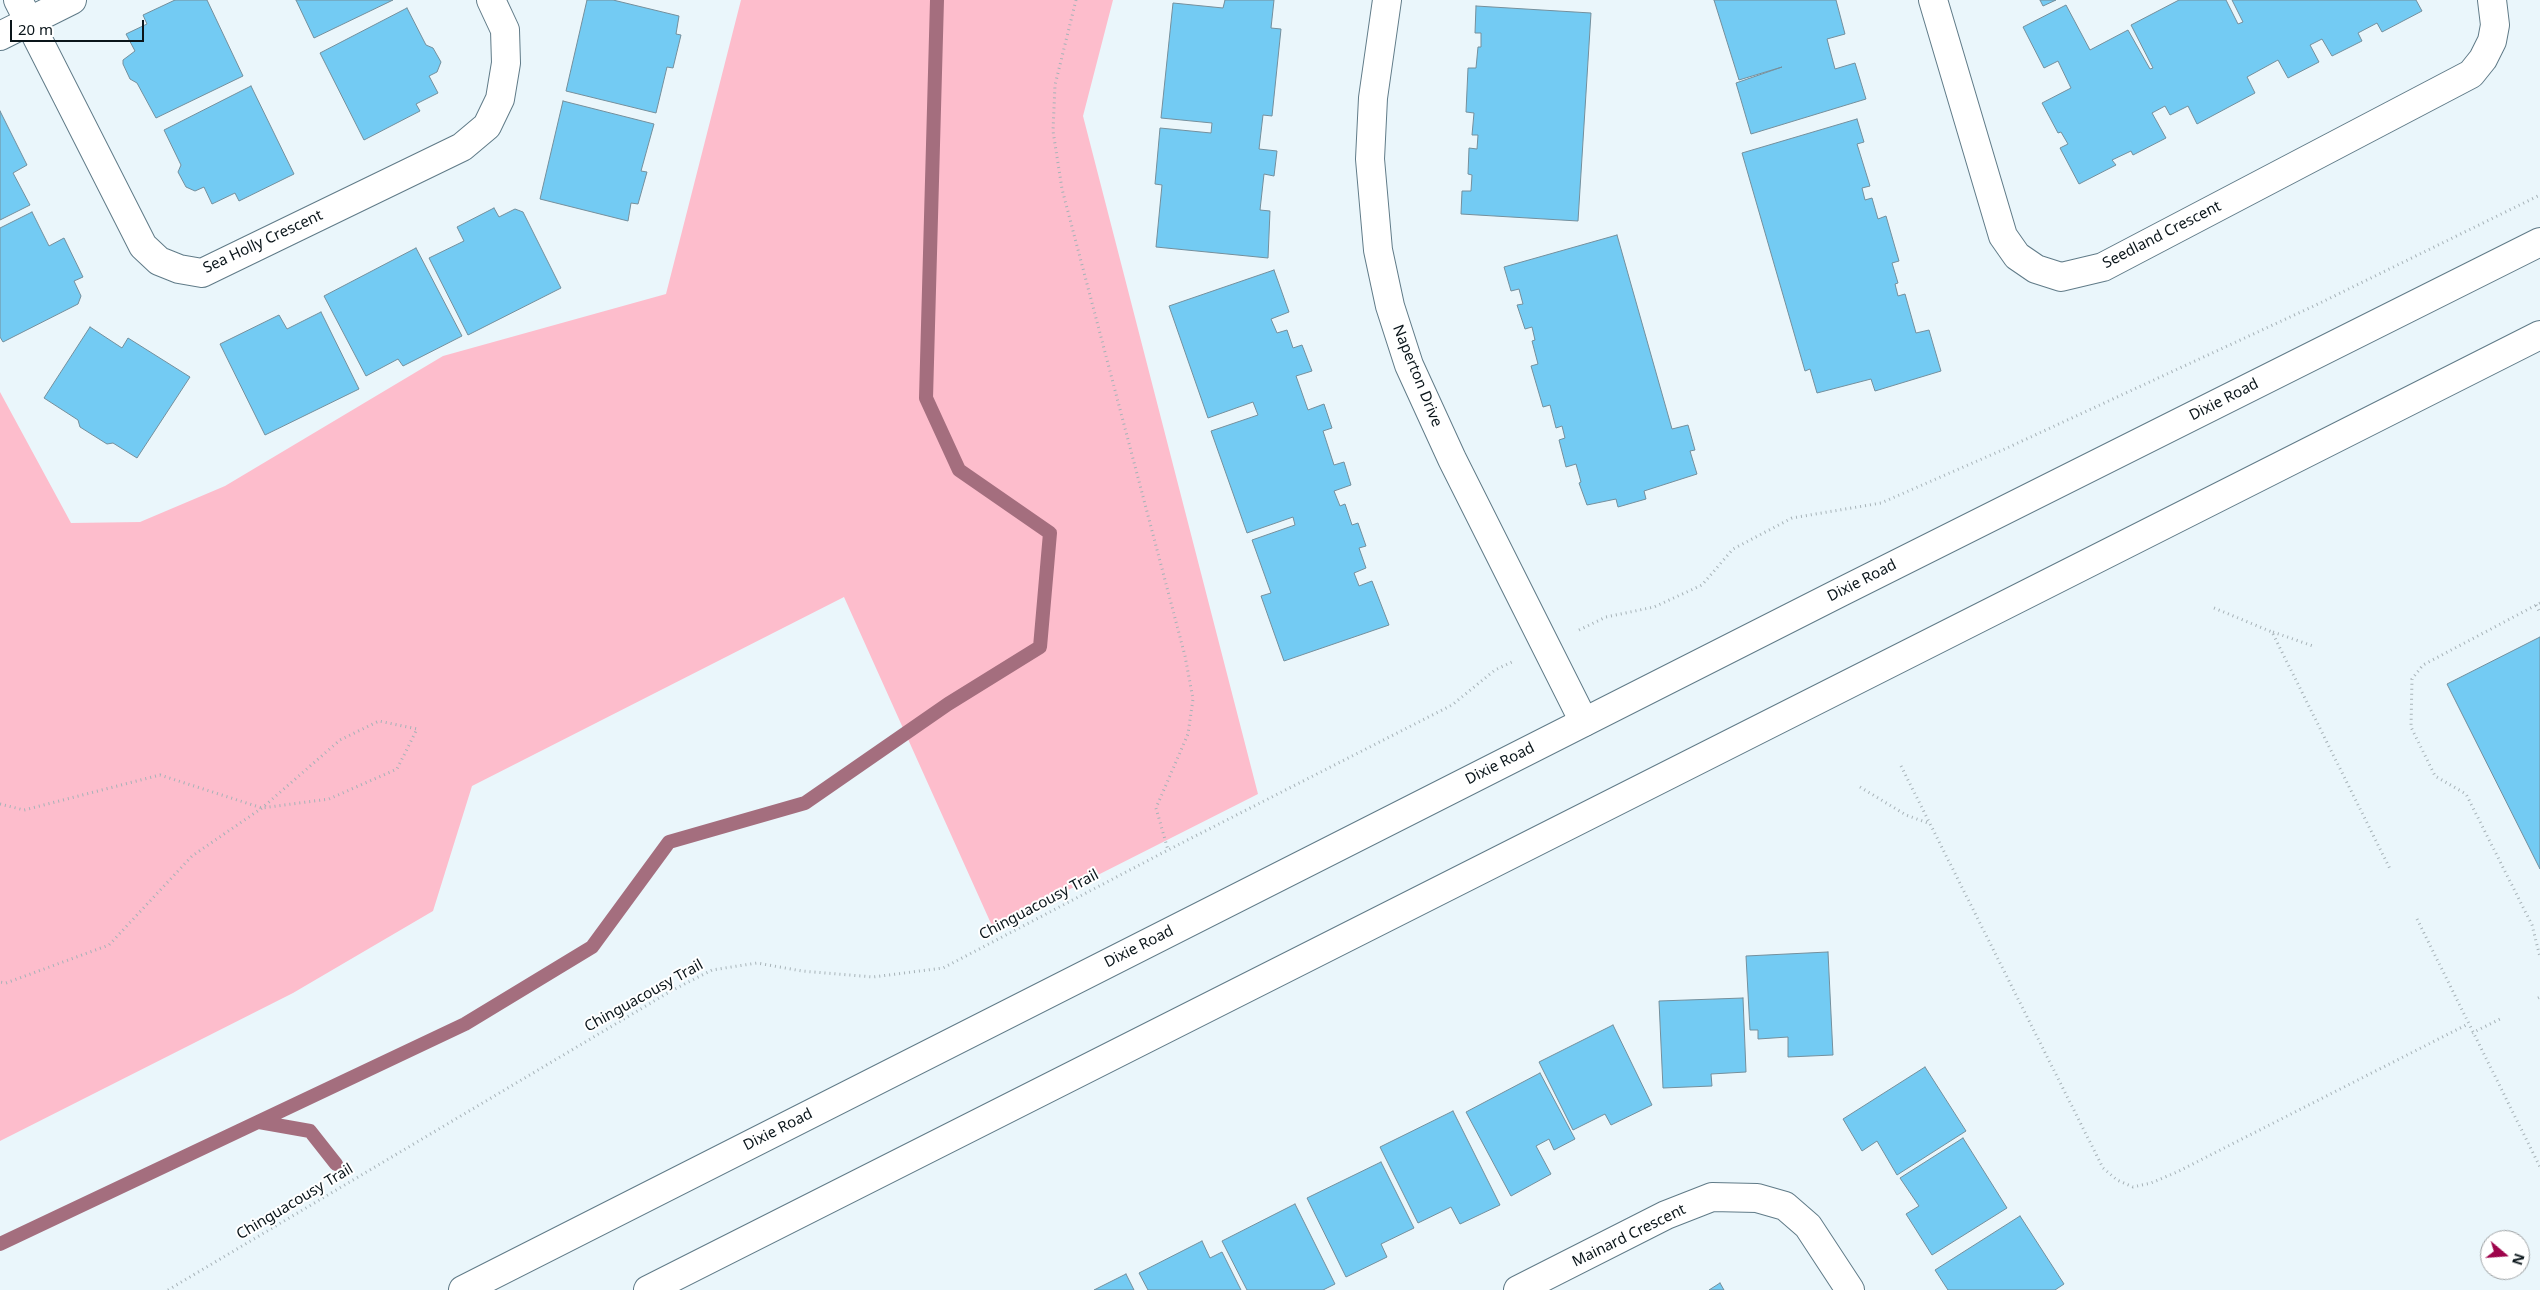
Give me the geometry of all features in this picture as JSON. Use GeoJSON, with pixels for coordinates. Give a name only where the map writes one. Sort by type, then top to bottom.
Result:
{"type":"FeatureCollection","features":[{"type":"Feature","properties":{"kind":"main road"},"geometry":{"type":"LineString","coordinates":[[0,36],[23,11],[72,0]]}},
{"type":"Feature","properties":{"kind":"main road","name":"Sea Holly Crescent"},"geometry":{"type":"LineString","coordinates":[[23,11],[143,246],[159,261],[179,269],[202,274],[462,147],[486,126],[500,99],[506,63],[505,30],[491,0]]}},
{"type":"Feature","properties":{"kind":"main road","name":"Naperton Drive"},"geometry":{"type":"LineString","coordinates":[[1387,0],[1373,98],[1370,159],[1378,250],[1390,306],[1409,365],[1452,459],[1584,722]]}},
{"type":"Feature","properties":{"kind":"main road","name":"Seedland Crescent"},"geometry":{"type":"LineString","coordinates":[[1933,0],[2003,236],[2017,256],[2036,269],[2061,277],[2103,267],[2471,74],[2483,59],[2492,41],[2495,25],[2492,0]]}},
{"type":"Feature","properties":{"kind":"main road","name":"Dixie Road"},"geometry":{"type":"LineString","coordinates":[[463,1290],[1584,722],[2540,242]]}},
{"type":"Feature","properties":{"kind":"main road"},"geometry":{"type":"LineString","coordinates":[[648,1290],[2540,335]]}},
{"type":"Feature","properties":{"kind":"main road","name":"Mainard Crescent"},"geometry":{"type":"LineString","coordinates":[[1518,1290],[1666,1215],[1712,1198],[1757,1198],[1785,1206],[1808,1226],[1850,1290]]}},
{"type":"Feature","properties":{"kind":"path"},"geometry":{"type":"LineString","coordinates":[[1076,0],[1055,85],[1053,131],[1060,179],[1185,656],[1193,699],[1188,734],[1156,808],[1168,850]]}},
{"type":"Feature","properties":{"kind":"path"},"geometry":{"type":"LineString","coordinates":[[1606,617],[1654,607],[1702,585],[1733,549],[1792,518],[1881,503],[2007,448],[2298,313],[2540,195]]}},
{"type":"Feature","properties":{"kind":"path"},"geometry":{"type":"LineString","coordinates":[[2540,613],[2538,604],[2423,665],[2412,679],[2411,727],[2435,776],[2466,794],[2532,925],[2540,957]]}},
{"type":"Feature","properties":{"kind":"path"},"geometry":{"type":"LineString","coordinates":[[2214,608],[2312,646]]}},
{"type":"Feature","properties":{"kind":"path"},"geometry":{"type":"LineString","coordinates":[[2272,632],[2391,871]]}},
{"type":"Feature","properties":{"kind":"path","name":"Chinguacousy Trail"},"geometry":{"type":"LineString","coordinates":[[168,1290],[662,996],[712,970],[758,963],[802,971],[873,977],[943,968],[1168,850],[1452,705],[1495,670]]}},
{"type":"Feature","properties":{"kind":"path"},"geometry":{"type":"LineString","coordinates":[[0,804],[24,810],[160,775],[262,808],[329,799],[398,768],[416,729],[380,721],[340,740],[262,808],[192,856],[109,945],[6,983],[0,982]]}},
{"type":"Feature","properties":{"kind":"path"},"geometry":{"type":"LineString","coordinates":[[1901,766],[2102,1168],[2117,1180],[2133,1187],[2151,1183],[2177,1172],[2468,1024]]}},
{"type":"Feature","properties":{"kind":"path"},"geometry":{"type":"LineString","coordinates":[[1860,787],[1906,815],[1928,823]]}},
{"type":"Feature","properties":{"kind":"path"},"geometry":{"type":"LineString","coordinates":[[2417,919],[2540,1167]]}},
{"type":"Feature","properties":{"kind":"path"},"geometry":{"type":"LineString","coordinates":[[2472,1033],[2502,1018]]}},
{"type":"Feature","properties":{"kind":"shaded area"},"geometry":{"type":"Polygon","coordinates":[[[741,0],[1113,0],[1083,116],[1258,794],[993,928],[844,597],[472,786],[433,911],[293,993],[0,1141],[0,392],[71,523],[140,522],[225,486],[443,356],[666,294],[741,0]]]}},
{"type":"Feature","properties":{"kind":"building"},"geometry":{"type":"Polygon","coordinates":[[[175,0],[207,0],[243,76],[156,118],[137,83],[130,79],[123,64],[123,60],[135,51],[126,34],[147,24],[143,15],[175,0]]]}},
{"type":"Feature","properties":{"kind":"building"},"geometry":{"type":"Polygon","coordinates":[[[296,0],[393,0],[314,38],[296,0]]]}},
{"type":"Feature","properties":{"kind":"building"},"geometry":{"type":"Polygon","coordinates":[[[587,0],[613,0],[679,16],[676,34],[681,35],[673,68],[667,67],[656,113],[566,91],[587,0]]]}},
{"type":"Feature","properties":{"kind":"building"},"geometry":{"type":"Polygon","coordinates":[[[1225,0],[1274,0],[1271,28],[1281,29],[1272,116],[1263,115],[1259,149],[1277,151],[1274,176],[1264,174],[1260,210],[1270,211],[1268,258],[1156,247],[1162,185],[1155,184],[1160,128],[1211,133],[1212,123],[1161,118],[1173,3],[1223,8],[1225,0]]]}},
{"type":"Feature","properties":{"kind":"building"},"geometry":{"type":"Polygon","coordinates":[[[1714,0],[1836,0],[1845,34],[1827,39],[1835,69],[1855,63],[1866,99],[1751,134],[1736,83],[1782,67],[1739,80],[1714,0]]]}},
{"type":"Feature","properties":{"kind":"building"},"geometry":{"type":"Polygon","coordinates":[[[2040,0],[2056,0],[2043,6],[2040,0]]]}},
{"type":"Feature","properties":{"kind":"building"},"geometry":{"type":"Polygon","coordinates":[[[2179,0],[2226,0],[2238,24],[2243,22],[2232,0],[2416,0],[2422,11],[2382,32],[2377,23],[2358,33],[2362,41],[2332,56],[2322,39],[2310,45],[2319,62],[2288,78],[2278,60],[2247,77],[2255,93],[2197,124],[2188,106],[2170,115],[2165,106],[2152,113],[2166,138],[2133,155],[2131,151],[2112,160],[2116,165],[2079,184],[2060,148],[2068,144],[2061,132],[2058,133],[2042,103],[2071,88],[2058,61],[2044,68],[2023,27],[2066,5],[2090,50],[2128,30],[2150,69],[2153,68],[2131,25],[2179,0]]]}},
{"type":"Feature","properties":{"kind":"building"},"geometry":{"type":"Polygon","coordinates":[[[1476,6],[1591,13],[1578,221],[1461,214],[1462,191],[1471,191],[1472,175],[1468,174],[1469,148],[1477,149],[1478,135],[1472,135],[1474,113],[1466,112],[1468,68],[1476,68],[1478,47],[1481,47],[1481,33],[1475,33],[1476,6]]]}},
{"type":"Feature","properties":{"kind":"building"},"geometry":{"type":"Polygon","coordinates":[[[407,8],[426,45],[433,48],[441,62],[437,72],[429,76],[438,93],[416,104],[420,111],[364,140],[320,53],[407,8]]]}},
{"type":"Feature","properties":{"kind":"building"},"geometry":{"type":"Polygon","coordinates":[[[251,86],[294,174],[239,201],[235,193],[212,204],[204,187],[195,191],[186,187],[178,172],[181,165],[164,130],[251,86]]]}},
{"type":"Feature","properties":{"kind":"building"},"geometry":{"type":"Polygon","coordinates":[[[563,101],[654,124],[641,171],[647,172],[638,204],[631,203],[628,221],[540,199],[563,101]]]}},
{"type":"Feature","properties":{"kind":"building"},"geometry":{"type":"Polygon","coordinates":[[[0,111],[27,165],[13,173],[30,205],[0,220],[0,111]]]}},
{"type":"Feature","properties":{"kind":"building"},"geometry":{"type":"Polygon","coordinates":[[[1857,119],[1864,142],[1857,144],[1870,186],[1862,188],[1865,200],[1872,198],[1878,219],[1886,216],[1899,261],[1892,263],[1898,283],[1895,284],[1898,296],[1905,294],[1916,333],[1929,330],[1941,371],[1875,391],[1871,379],[1817,393],[1810,369],[1805,371],[1742,153],[1857,119]]]}},
{"type":"Feature","properties":{"kind":"building"},"geometry":{"type":"Polygon","coordinates":[[[494,208],[499,217],[515,209],[523,212],[561,288],[468,335],[429,258],[464,241],[457,227],[494,208]]]}},
{"type":"Feature","properties":{"kind":"building"},"geometry":{"type":"Polygon","coordinates":[[[32,212],[49,246],[64,238],[83,277],[74,281],[81,296],[78,304],[3,342],[0,337],[0,228],[32,212]]]}},
{"type":"Feature","properties":{"kind":"building"},"geometry":{"type":"Polygon","coordinates":[[[1617,235],[1672,429],[1688,425],[1695,450],[1690,451],[1697,474],[1644,491],[1646,499],[1618,507],[1616,499],[1587,505],[1579,483],[1581,482],[1576,464],[1566,467],[1559,440],[1565,438],[1562,426],[1556,428],[1550,405],[1543,407],[1531,366],[1538,364],[1532,341],[1535,340],[1532,327],[1525,329],[1517,305],[1523,304],[1519,289],[1511,291],[1504,267],[1617,235]]]}},
{"type":"Feature","properties":{"kind":"building"},"geometry":{"type":"Polygon","coordinates":[[[416,248],[462,336],[403,366],[398,359],[366,376],[324,296],[416,248]]]}},
{"type":"Feature","properties":{"kind":"building"},"geometry":{"type":"Polygon","coordinates":[[[1274,270],[1289,312],[1271,319],[1277,333],[1287,330],[1293,348],[1302,345],[1312,371],[1296,376],[1308,410],[1324,404],[1332,428],[1323,431],[1334,465],[1344,462],[1351,485],[1334,491],[1340,506],[1345,504],[1352,525],[1358,523],[1366,546],[1359,548],[1366,568],[1354,573],[1359,586],[1372,581],[1389,625],[1284,661],[1261,596],[1271,593],[1252,540],[1295,525],[1293,517],[1247,533],[1211,431],[1258,415],[1253,402],[1208,418],[1169,306],[1274,270]]]}},
{"type":"Feature","properties":{"kind":"building"},"geometry":{"type":"Polygon","coordinates":[[[321,312],[359,389],[265,435],[220,344],[279,315],[287,329],[321,312]]]}},
{"type":"Feature","properties":{"kind":"building"},"geometry":{"type":"Polygon","coordinates":[[[90,327],[122,348],[128,338],[190,377],[137,458],[113,443],[107,444],[80,427],[78,420],[44,398],[90,327]]]}},
{"type":"Feature","properties":{"kind":"building"},"geometry":{"type":"Polygon","coordinates":[[[2540,637],[2540,869],[2447,684],[2540,637]]]}},
{"type":"Feature","properties":{"kind":"building"},"geometry":{"type":"Polygon","coordinates":[[[1828,952],[1833,1055],[1788,1057],[1788,1037],[1758,1039],[1758,1030],[1750,1030],[1746,956],[1828,952]]]}},
{"type":"Feature","properties":{"kind":"building"},"geometry":{"type":"Polygon","coordinates":[[[1743,998],[1746,1072],[1711,1074],[1712,1086],[1663,1088],[1659,1001],[1743,998]]]}},
{"type":"Feature","properties":{"kind":"building"},"geometry":{"type":"Polygon","coordinates":[[[1613,1025],[1652,1105],[1611,1125],[1605,1114],[1573,1130],[1539,1062],[1613,1025]]]}},
{"type":"Feature","properties":{"kind":"building"},"geometry":{"type":"Polygon","coordinates":[[[1925,1067],[1966,1131],[1897,1175],[1877,1141],[1862,1151],[1843,1119],[1925,1067]]]}},
{"type":"Feature","properties":{"kind":"building"},"geometry":{"type":"Polygon","coordinates":[[[1540,1073],[1575,1139],[1554,1150],[1549,1139],[1536,1146],[1551,1174],[1511,1196],[1466,1112],[1540,1073]]]}},
{"type":"Feature","properties":{"kind":"building"},"geometry":{"type":"Polygon","coordinates":[[[1453,1111],[1500,1205],[1460,1224],[1451,1207],[1418,1223],[1380,1147],[1453,1111]]]}},
{"type":"Feature","properties":{"kind":"building"},"geometry":{"type":"Polygon","coordinates":[[[1963,1138],[2007,1208],[1932,1255],[1906,1214],[1919,1206],[1900,1178],[1963,1138]]]}},
{"type":"Feature","properties":{"kind":"building"},"geometry":{"type":"Polygon","coordinates":[[[1381,1162],[1414,1228],[1381,1244],[1387,1257],[1346,1277],[1307,1198],[1381,1162]]]}},
{"type":"Feature","properties":{"kind":"building"},"geometry":{"type":"Polygon","coordinates":[[[1295,1204],[1335,1284],[1323,1290],[1247,1290],[1222,1241],[1295,1204]]]}},
{"type":"Feature","properties":{"kind":"building"},"geometry":{"type":"Polygon","coordinates":[[[2020,1216],[2064,1284],[2055,1290],[1948,1290],[1935,1270],[2020,1216]]]}},
{"type":"Feature","properties":{"kind":"building"},"geometry":{"type":"Polygon","coordinates":[[[1202,1241],[1210,1258],[1222,1252],[1241,1290],[1148,1290],[1139,1273],[1202,1241]]]}},
{"type":"Feature","properties":{"kind":"building"},"geometry":{"type":"Polygon","coordinates":[[[1126,1274],[1134,1290],[1094,1290],[1126,1274]]]}},
{"type":"Feature","properties":{"kind":"building"},"geometry":{"type":"Polygon","coordinates":[[[1720,1283],[1724,1290],[1709,1290],[1720,1283]]]}},
{"type":"Feature","properties":{"kind":"waterway"},"geometry":{"type":"LineString","coordinates":[[0,1244],[465,1024],[592,947],[669,842],[805,803],[948,704],[1040,647],[1050,533],[959,470],[926,398],[937,0]]}},
{"type":"Feature","properties":{"kind":"waterway"},"geometry":{"type":"LineString","coordinates":[[259,1122],[310,1131],[336,1164]]}}]}
